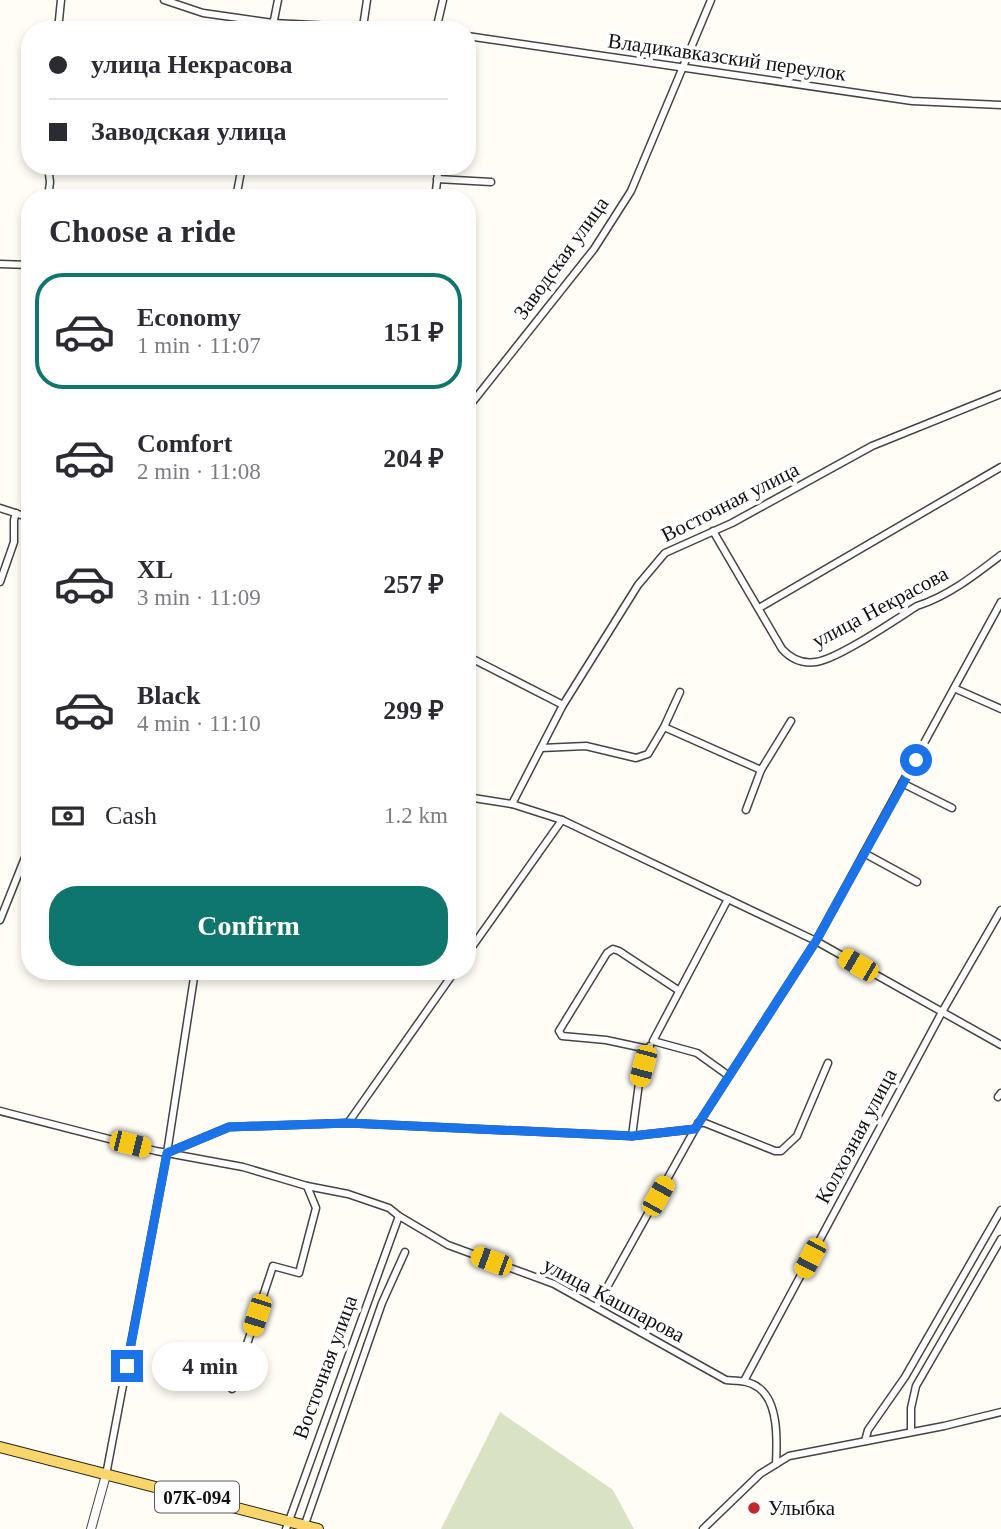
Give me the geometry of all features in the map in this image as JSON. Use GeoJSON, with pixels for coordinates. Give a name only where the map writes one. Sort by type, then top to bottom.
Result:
{"type":"FeatureCollection","features":[{"type":"Feature","properties":{"kind":"main road"},"geometry":{"type":"LineString","coordinates":[[0,1447],[106,1475]]}},
{"type":"Feature","properties":{"kind":"main road","name":"07К-094"},"geometry":{"type":"LineString","coordinates":[[106,1475],[287,1525],[318,1529]]}},
{"type":"Feature","properties":{"kind":"street"},"geometry":{"type":"LineString","coordinates":[[59,21],[61,0]]}},
{"type":"Feature","properties":{"kind":"street"},"geometry":{"type":"LineString","coordinates":[[164,0],[203,13],[246,21]]}},
{"type":"Feature","properties":{"kind":"street"},"geometry":{"type":"LineString","coordinates":[[274,21],[278,0]]}},
{"type":"Feature","properties":{"kind":"street"},"geometry":{"type":"LineString","coordinates":[[364,21],[367,0]]}},
{"type":"Feature","properties":{"kind":"street"},"geometry":{"type":"LineString","coordinates":[[438,21],[443,0]]}},
{"type":"Feature","properties":{"kind":"street","name":"Заводская улица"},"geometry":{"type":"LineString","coordinates":[[476,392],[594,249],[631,191],[711,0]]}},
{"type":"Feature","properties":{"kind":"street","name":"Владикавказский переулок"},"geometry":{"type":"LineString","coordinates":[[476,37],[912,101],[1001,105]]}},
{"type":"Feature","properties":{"kind":"street"},"geometry":{"type":"LineString","coordinates":[[436,189],[438,175]]}},
{"type":"Feature","properties":{"kind":"street"},"geometry":{"type":"LineString","coordinates":[[437,179],[491,182]]}},
{"type":"Feature","properties":{"kind":"street"},"geometry":{"type":"LineString","coordinates":[[0,264],[21,265]]}},
{"type":"Feature","properties":{"kind":"street","name":"Восточная улица"},"geometry":{"type":"LineString","coordinates":[[512,804],[563,705],[638,584],[665,553],[732,523],[872,446],[1001,394]]}},
{"type":"Feature","properties":{"kind":"street"},"geometry":{"type":"LineString","coordinates":[[759,608],[1001,467]]}},
{"type":"Feature","properties":{"kind":"street"},"geometry":{"type":"LineString","coordinates":[[0,508],[21,515]]}},
{"type":"Feature","properties":{"kind":"street"},"geometry":{"type":"LineString","coordinates":[[0,582],[14,542],[16,513]]}},
{"type":"Feature","properties":{"kind":"street","name":"улица Некрасова"},"geometry":{"type":"LineString","coordinates":[[713,531],[782,649],[790,658],[818,662],[970,579],[1001,555]]}},
{"type":"Feature","properties":{"kind":"street"},"geometry":{"type":"LineString","coordinates":[[596,1307],[696,1126],[816,941],[956,689],[1001,602]]}},
{"type":"Feature","properties":{"kind":"street"},"geometry":{"type":"LineString","coordinates":[[476,661],[563,705]]}},
{"type":"Feature","properties":{"kind":"street"},"geometry":{"type":"LineString","coordinates":[[956,689],[1001,709]]}},
{"type":"Feature","properties":{"kind":"street"},"geometry":{"type":"LineString","coordinates":[[541,748],[586,746],[636,758],[648,754],[680,692]]}},
{"type":"Feature","properties":{"kind":"street"},"geometry":{"type":"LineString","coordinates":[[746,810],[761,770],[791,721]]}},
{"type":"Feature","properties":{"kind":"street"},"geometry":{"type":"LineString","coordinates":[[664,727],[761,770]]}},
{"type":"Feature","properties":{"kind":"street"},"geometry":{"type":"LineString","coordinates":[[902,783],[952,808]]}},
{"type":"Feature","properties":{"kind":"street"},"geometry":{"type":"LineString","coordinates":[[476,798],[512,804],[562,820],[816,941],[1001,1045]]}},
{"type":"Feature","properties":{"kind":"street"},"geometry":{"type":"LineString","coordinates":[[476,941],[562,820]]}},
{"type":"Feature","properties":{"kind":"street"},"geometry":{"type":"LineString","coordinates":[[864,853],[917,882]]}},
{"type":"Feature","properties":{"kind":"street"},"geometry":{"type":"LineString","coordinates":[[0,920],[21,868]]}},
{"type":"Feature","properties":{"kind":"street"},"geometry":{"type":"LineString","coordinates":[[632,1136],[639,1083],[648,1049],[728,899]]}},
{"type":"Feature","properties":{"kind":"street","name":"Колхозная улица"},"geometry":{"type":"LineString","coordinates":[[744,1381],[942,1012],[1001,909]]}},
{"type":"Feature","properties":{"kind":"street"},"geometry":{"type":"LineString","coordinates":[[648,1049],[562,1035],[559,1031],[607,953],[613,950],[619,951],[678,990]]}},
{"type":"Feature","properties":{"kind":"street"},"geometry":{"type":"LineString","coordinates":[[91,1529],[106,1475],[167,1153],[194,980]]}},
{"type":"Feature","properties":{"kind":"street"},"geometry":{"type":"LineString","coordinates":[[348,1123],[449,980]]}},
{"type":"Feature","properties":{"kind":"street"},"geometry":{"type":"LineString","coordinates":[[653,1041],[697,1053],[729,1076]]}},
{"type":"Feature","properties":{"kind":"street"},"geometry":{"type":"LineString","coordinates":[[167,1153],[229,1127],[348,1123],[632,1136],[705,1123],[780,1151],[797,1136],[828,1063]]}},
{"type":"Feature","properties":{"kind":"street","name":"улица Кашпарова"},"geometry":{"type":"LineString","coordinates":[[0,1111],[167,1153],[243,1167],[389,1208],[448,1245],[554,1284],[726,1381],[744,1381]]}},
{"type":"Feature","properties":{"kind":"street"},"geometry":{"type":"LineString","coordinates":[[233,1389],[273,1266],[299,1273],[316,1208],[307,1186]]}},
{"type":"Feature","properties":{"kind":"street"},"geometry":{"type":"LineString","coordinates":[[865,1440],[868,1430],[905,1377],[1001,1210]]}},
{"type":"Feature","properties":{"kind":"street","name":"Восточная улица"},"geometry":{"type":"LineString","coordinates":[[287,1525],[399,1216]]}},
{"type":"Feature","properties":{"kind":"street"},"geometry":{"type":"LineString","coordinates":[[911,1432],[913,1395],[921,1375],[1001,1239]]}},
{"type":"Feature","properties":{"kind":"street","name":"Восточная улица"},"geometry":{"type":"LineString","coordinates":[[304,1527],[376,1320],[405,1252]]}},
{"type":"Feature","properties":{"kind":"street"},"geometry":{"type":"LineString","coordinates":[[366,1306],[376,1320]]}},
{"type":"Feature","properties":{"kind":"street"},"geometry":{"type":"LineString","coordinates":[[744,1381],[759,1388],[767,1398],[775,1429],[776,1464]]}},
{"type":"Feature","properties":{"kind":"street"},"geometry":{"type":"LineString","coordinates":[[703,1529],[760,1474],[800,1453],[1001,1412]]}},
{"type":"Feature","properties":{"kind":"green space"},"geometry":{"type":"Polygon","coordinates":[[[500,1412],[613,1490],[634,1529],[441,1529],[500,1412]]]}},
{"type":"Feature","properties":{"kind":"place","name":"Улыбка"},"geometry":{"type":"Point","coordinates":[754,1508]}},
{"type":"Feature","properties":{"kind":"route"},"geometry":{"type":"LineString","coordinates":[[127,1366],[167,1153],[229,1127],[348,1123],[632,1136],[695,1129],[816,941],[916,760]]}}]}
